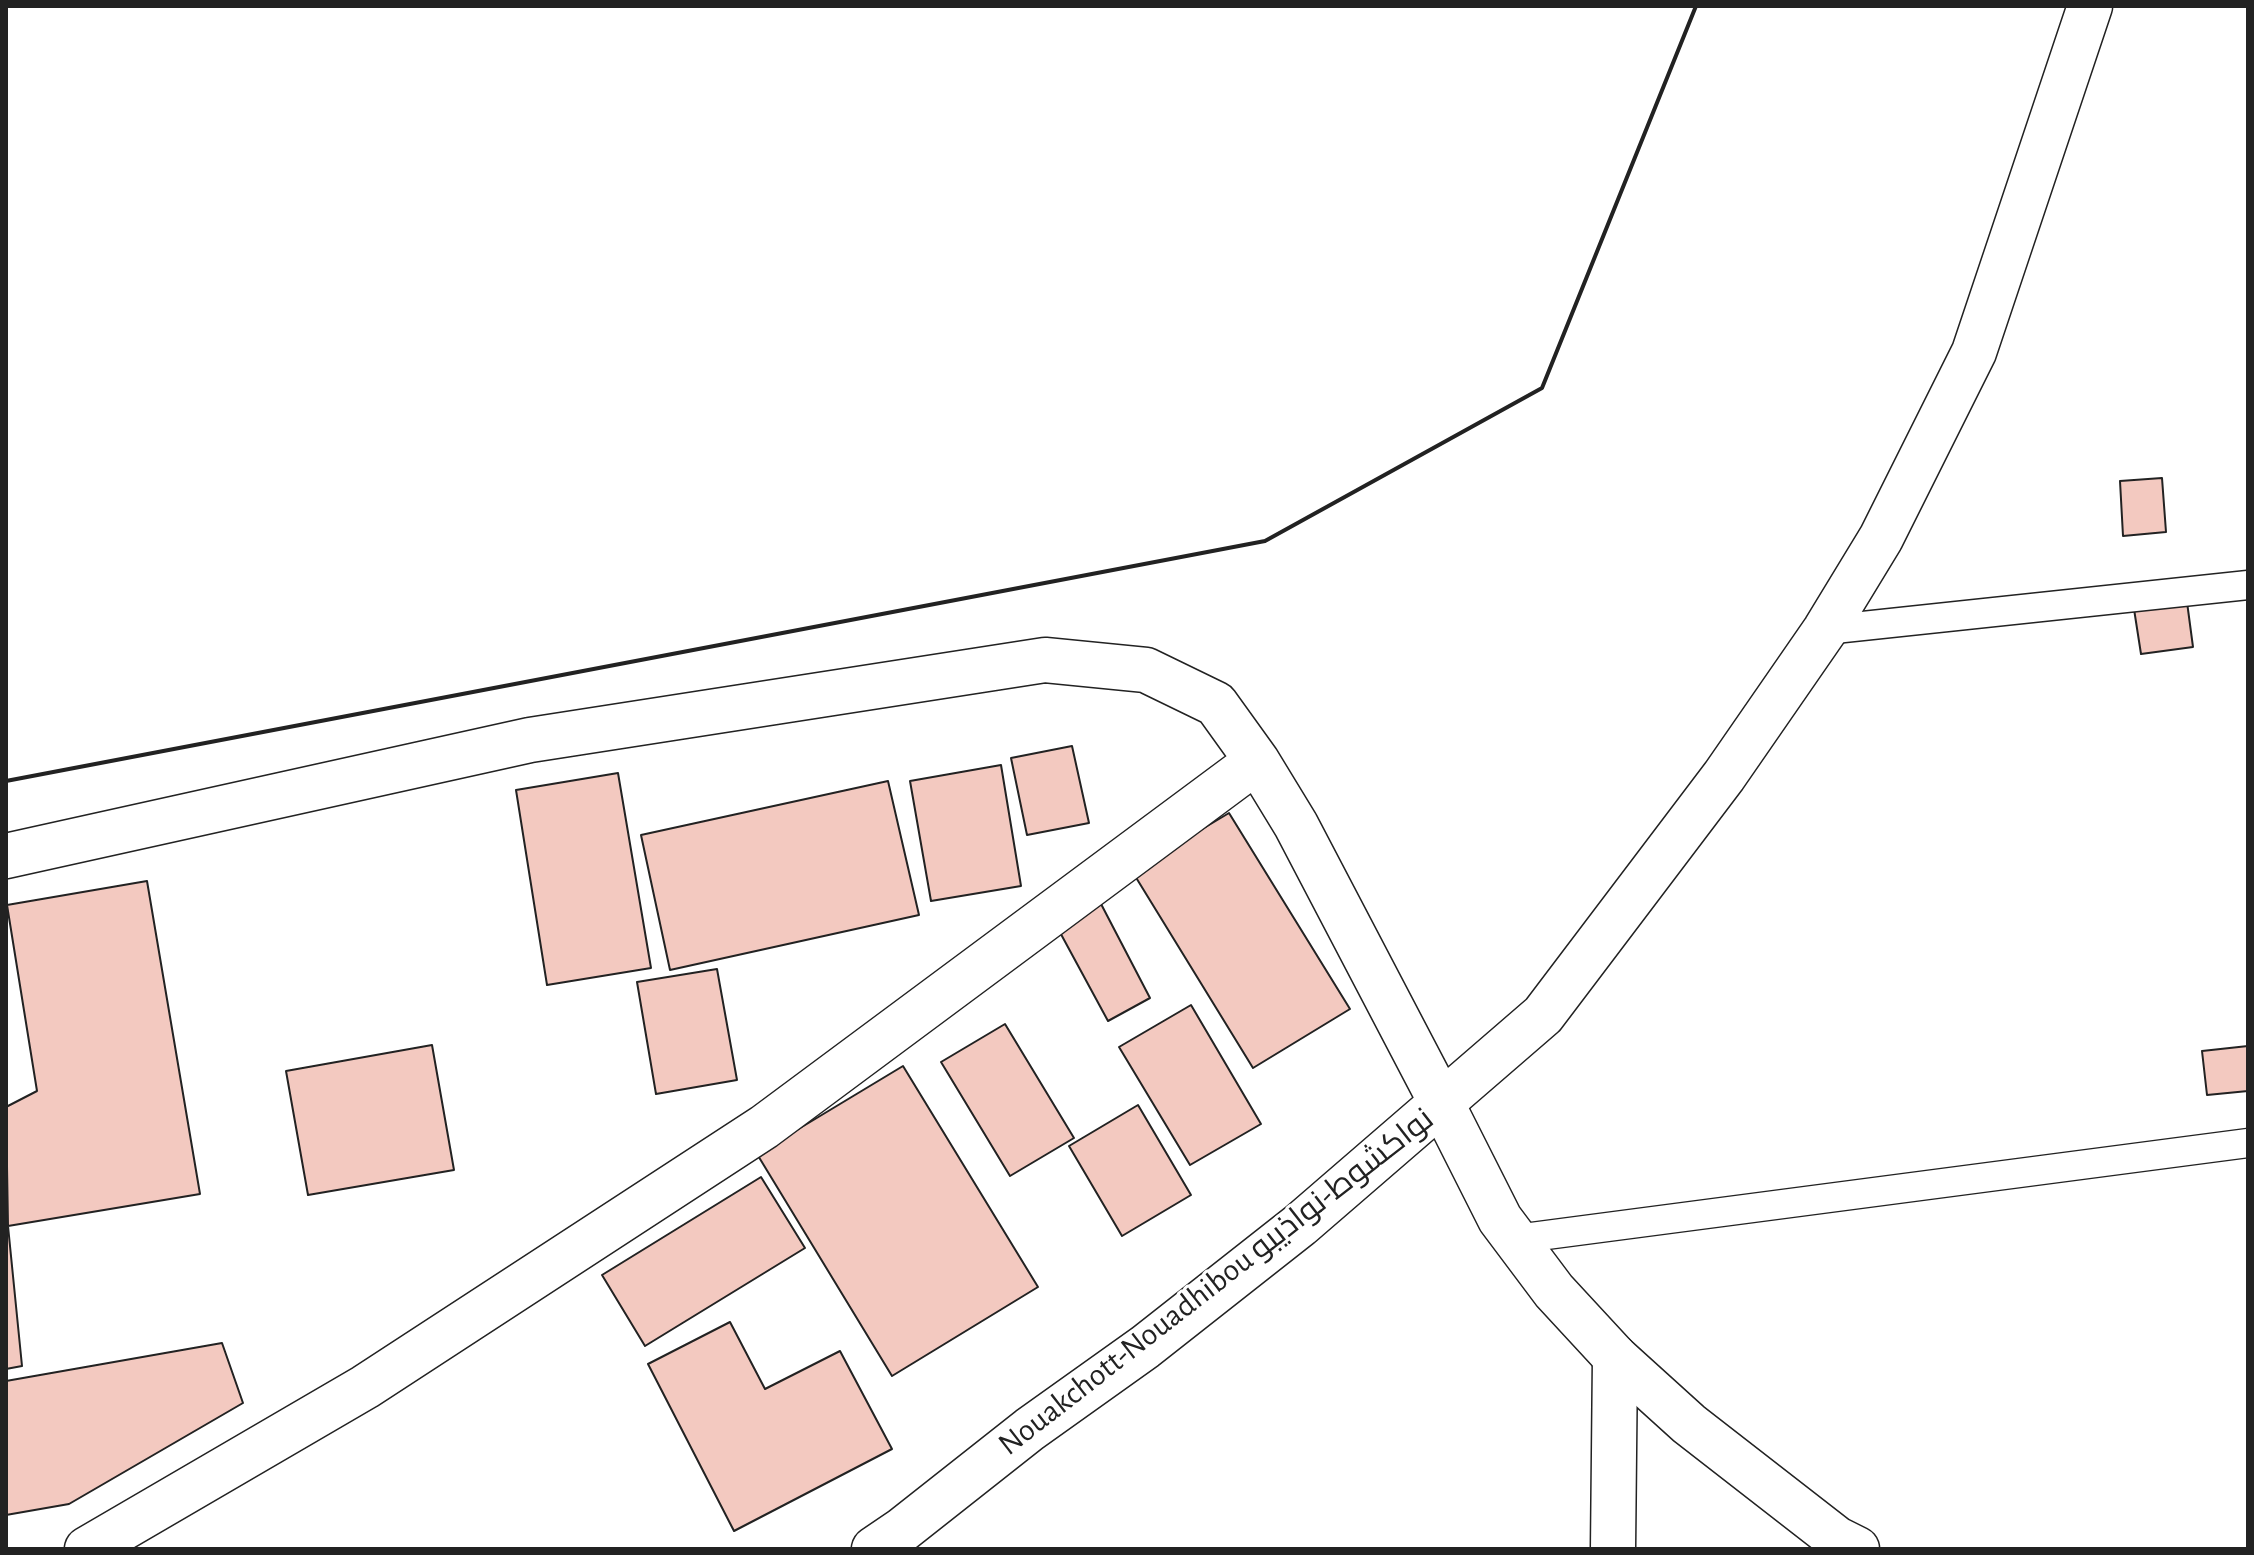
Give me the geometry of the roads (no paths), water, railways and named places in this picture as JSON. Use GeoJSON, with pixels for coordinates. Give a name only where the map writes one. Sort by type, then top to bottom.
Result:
{"type":"FeatureCollection","features":[{"type":"Feature","properties":{"kind":"main road","name":"Nouakchott-Nouadhibou نواكشوط-نواذيبو"},"geometry":{"type":"LineString","coordinates":[[898,1543],[1030,1429],[1145,1347],[1300,1225],[1543,1015],[1724,776],[1825,630],[1881,538],[1974,352],[2090,6]]}},
{"type":"Feature","properties":{"kind":"main road"},"geometry":{"type":"LineString","coordinates":[[6,856],[530,740],[1045,660],[1146,670],[1216,704],[1257,761],[1296,825],[1500,1219],[1554,1291],[1615,1357],[1689,1424],[1837,1539],[1857,1549]]}},
{"type":"Feature","properties":{"kind":"main road"},"geometry":{"type":"LineString","coordinates":[[87,1549],[365,1387],[764,1127],[1257,761]]}},
{"type":"Feature","properties":{"kind":"main road"},"geometry":{"type":"LineString","coordinates":[[1613,1549],[1615,1357]]}},
{"type":"Feature","properties":{"kind":"lane"},"geometry":{"type":"LineString","coordinates":[[1825,630],[2248,585]]}},
{"type":"Feature","properties":{"kind":"lane"},"geometry":{"type":"LineString","coordinates":[[1516,1239],[2248,1143]]}}]}
